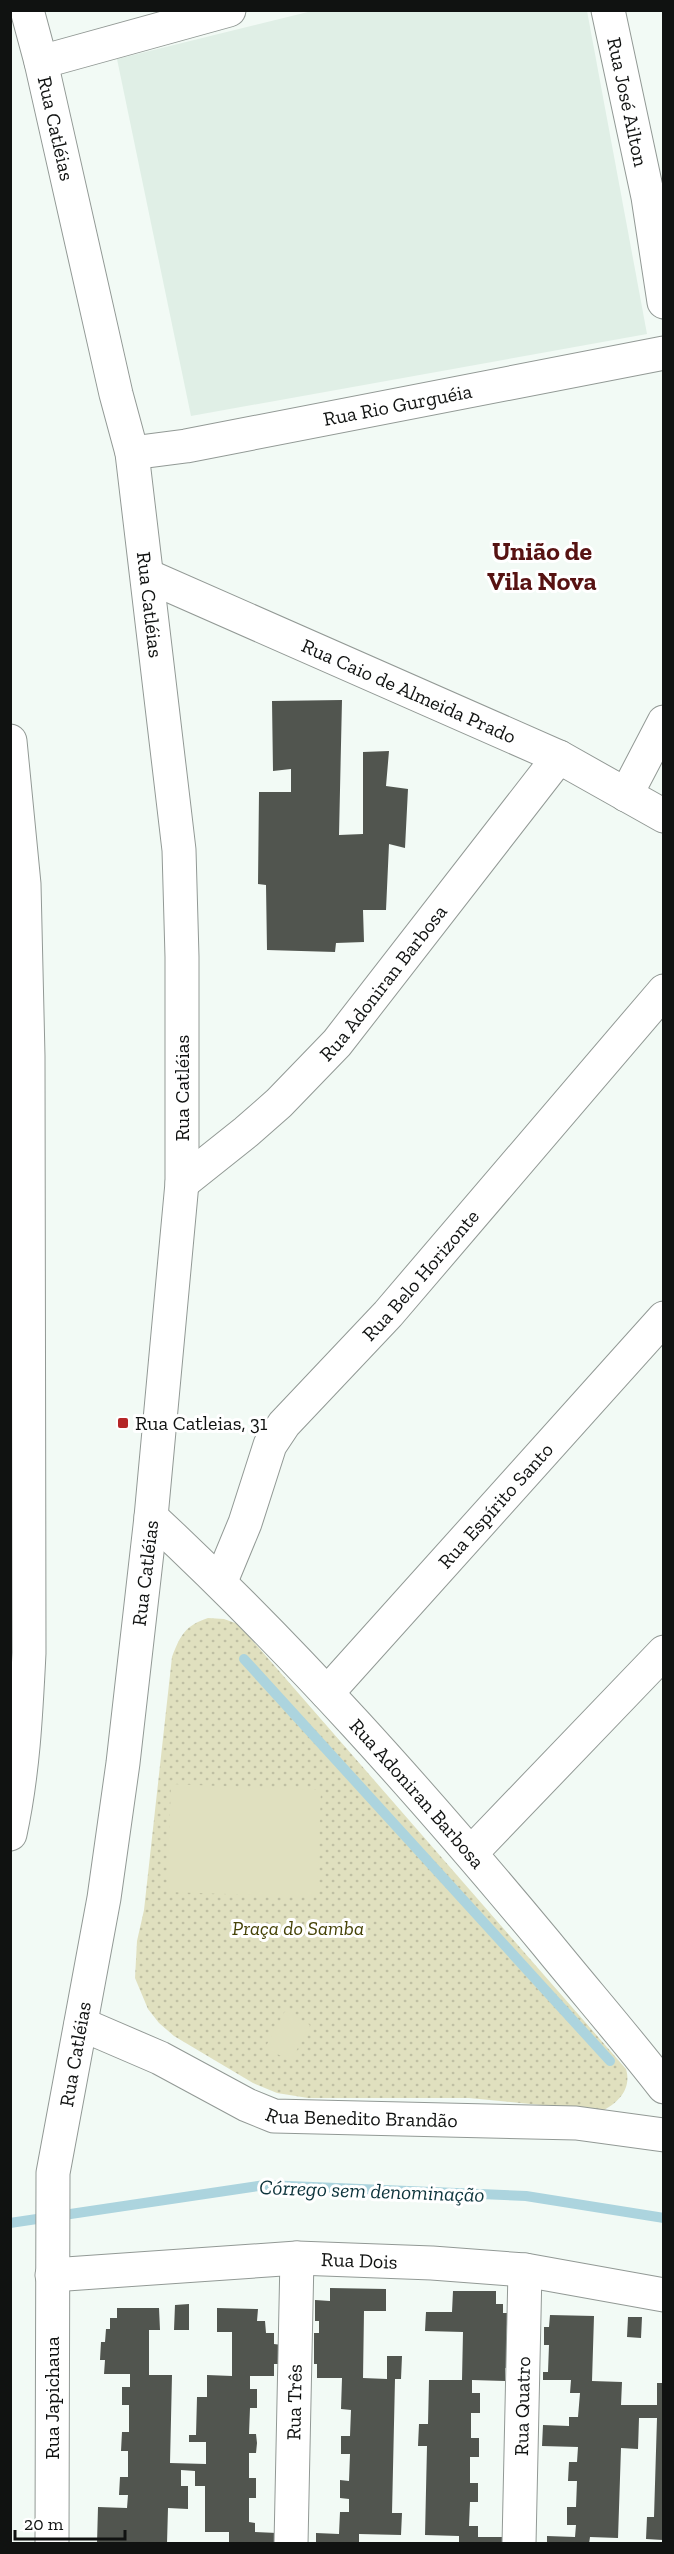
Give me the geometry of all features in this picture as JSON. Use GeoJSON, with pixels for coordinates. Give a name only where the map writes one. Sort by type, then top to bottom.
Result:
{"type":"FeatureCollection","features":[{"type":"Feature","properties":{"kind":"street","name":"Rua Catléias"},"geometry":{"type":"LineString","coordinates":[[27,10],[41,62],[116,394],[132,453],[179,850],[182,957],[182,1183],[151,1517],[123,1763],[105,1894],[53,2173],[52,2264]]}},
{"type":"Feature","properties":{"kind":"street"},"geometry":{"type":"LineString","coordinates":[[41,62],[230,10]]}},
{"type":"Feature","properties":{"kind":"street","name":"Rua José Ailton"},"geometry":{"type":"LineString","coordinates":[[608,10],[648,196],[663,302]]}},
{"type":"Feature","properties":{"kind":"street","name":"Rua Rio Gurguéia"},"geometry":{"type":"LineString","coordinates":[[132,453],[248,434],[663,352]]}},
{"type":"Feature","properties":{"kind":"street","name":"Rua Caio de Almeida Prado"},"geometry":{"type":"LineString","coordinates":[[148,576],[559,757],[663,816]]}},
{"type":"Feature","properties":{"kind":"street"},"geometry":{"type":"LineString","coordinates":[[626,795],[663,722]]}},
{"type":"Feature","properties":{"kind":"street"},"geometry":{"type":"LineString","coordinates":[[10,741],[24,884],[28,1056],[29,1653],[26,1732],[19,1792],[10,1834]]}},
{"type":"Feature","properties":{"kind":"street","name":"Rua Adoniran Barbosa"},"geometry":{"type":"LineString","coordinates":[[182,1183],[271,1110],[337,1043],[559,757]]}},
{"type":"Feature","properties":{"kind":"street","name":"Rua Belo Horizonte"},"geometry":{"type":"LineString","coordinates":[[221,1581],[245,1523],[270,1445],[284,1424],[388,1314],[663,991]]}},
{"type":"Feature","properties":{"kind":"street","name":"Rua Espírito Santo"},"geometry":{"type":"LineString","coordinates":[[327,1692],[663,1318]]}},
{"type":"Feature","properties":{"kind":"street","name":"Rua Adoniran Barbosa"},"geometry":{"type":"LineString","coordinates":[[151,1517],[221,1581],[327,1692],[659,2069]]}},
{"type":"Feature","properties":{"kind":"street"},"geometry":{"type":"LineString","coordinates":[[471,1853],[663,1652]]}},
{"type":"Feature","properties":{"kind":"street","name":"Rua Benedito Brandão"},"geometry":{"type":"LineString","coordinates":[[81,2024],[160,2058],[247,2105],[274,2116],[576,2123],[663,2135]]}},
{"type":"Feature","properties":{"kind":"street","name":"Rua Dois"},"geometry":{"type":"LineString","coordinates":[[52,2264],[297,2258],[432,2263],[525,2270],[663,2295]]}},
{"type":"Feature","properties":{"kind":"street","name":"Rua Três"},"geometry":{"type":"LineString","coordinates":[[291,2544],[297,2258]]}},
{"type":"Feature","properties":{"kind":"street","name":"Rua Japichaua"},"geometry":{"type":"LineString","coordinates":[[52,2264],[52,2544]]}},
{"type":"Feature","properties":{"kind":"street","name":"Rua Quatro"},"geometry":{"type":"LineString","coordinates":[[519,2544],[525,2270]]}},
{"type":"Feature","properties":{"kind":"shaded area"},"geometry":{"type":"Polygon","coordinates":[[[312,11],[587,11],[647,334],[191,416],[117,59],[312,11]]]}},
{"type":"Feature","properties":{"kind":"green space","name":"Praça do Samba"},"geometry":{"type":"Polygon","coordinates":[[[208,1618],[224,1619],[238,1624],[626,2069],[625,2089],[613,2104],[602,2111],[469,2098],[308,2098],[277,2093],[253,2083],[174,2036],[159,2023],[148,2009],[135,1978],[137,1941],[144,1910],[172,1657],[185,1632],[194,1624],[208,1618]]]}},
{"type":"Feature","properties":{"kind":"green space"},"geometry":{"type":"Polygon","coordinates":[[[171,1784],[321,1790],[317,1897],[167,1892],[171,1784]]]}},
{"type":"Feature","properties":{"kind":"green space"},"geometry":{"type":"Polygon","coordinates":[[[285,2011],[310,2025],[291,2061],[265,2048],[285,2011]]]}},
{"type":"Feature","properties":{"kind":"building"},"geometry":{"type":"Polygon","coordinates":[[[342,700],[339,835],[363,834],[363,752],[389,751],[386,786],[408,789],[405,848],[389,844],[386,910],[363,910],[364,942],[336,943],[335,952],[267,950],[266,885],[258,884],[259,792],[291,792],[291,769],[273,771],[272,701],[342,700]]]}},
{"type":"Feature","properties":{"kind":"building"},"geometry":{"type":"Polygon","coordinates":[[[330,2288],[386,2289],[386,2311],[364,2311],[363,2378],[387,2379],[387,2356],[402,2356],[401,2379],[395,2379],[392,2513],[402,2513],[401,2535],[359,2534],[359,2544],[316,2544],[316,2533],[339,2534],[340,2512],[349,2512],[349,2499],[340,2498],[340,2480],[349,2481],[350,2454],[341,2454],[341,2436],[350,2436],[351,2410],[341,2409],[342,2378],[317,2378],[317,2364],[314,2364],[314,2333],[319,2333],[319,2321],[315,2321],[315,2300],[330,2301],[330,2288]]]}},
{"type":"Feature","properties":{"kind":"building"},"geometry":{"type":"Polygon","coordinates":[[[453,2291],[496,2291],[496,2304],[503,2304],[503,2313],[511,2313],[510,2325],[507,2324],[506,2349],[512,2349],[512,2368],[505,2368],[505,2381],[472,2380],[472,2393],[480,2393],[480,2413],[471,2413],[471,2438],[479,2438],[479,2457],[470,2457],[470,2483],[478,2483],[478,2502],[470,2502],[469,2526],[478,2526],[478,2537],[502,2537],[502,2544],[459,2544],[459,2536],[425,2535],[427,2446],[418,2446],[419,2424],[428,2424],[429,2380],[462,2380],[463,2332],[425,2331],[426,2312],[452,2312],[453,2291]]]}},
{"type":"Feature","properties":{"kind":"building"},"geometry":{"type":"Polygon","coordinates":[[[189,2304],[189,2330],[174,2330],[175,2305],[189,2304]]]}},
{"type":"Feature","properties":{"kind":"building"},"geometry":{"type":"Polygon","coordinates":[[[117,2308],[159,2308],[160,2330],[149,2330],[149,2375],[172,2375],[170,2463],[206,2464],[206,2442],[189,2442],[189,2435],[196,2435],[197,2397],[207,2397],[207,2375],[232,2376],[232,2332],[217,2332],[217,2308],[258,2309],[257,2321],[265,2321],[266,2333],[274,2333],[274,2344],[282,2345],[282,2364],[274,2364],[274,2376],[250,2376],[250,2389],[257,2389],[257,2408],[250,2408],[249,2434],[256,2434],[257,2443],[256,2453],[249,2453],[249,2478],[256,2478],[256,2498],[249,2498],[249,2522],[255,2523],[255,2532],[277,2533],[277,2543],[229,2544],[229,2532],[205,2532],[205,2486],[195,2486],[195,2471],[181,2470],[181,2486],[188,2486],[188,2509],[168,2508],[167,2544],[97,2544],[98,2507],[127,2508],[128,2495],[119,2495],[120,2477],[128,2477],[128,2451],[121,2451],[122,2432],[129,2432],[129,2405],[122,2405],[122,2387],[130,2387],[130,2374],[104,2374],[105,2360],[100,2360],[101,2342],[105,2342],[106,2329],[110,2329],[110,2318],[117,2318],[117,2308]]]}},
{"type":"Feature","properties":{"kind":"building"},"geometry":{"type":"Polygon","coordinates":[[[550,2315],[594,2316],[592,2381],[622,2382],[621,2405],[657,2405],[657,2383],[663,2383],[663,2540],[646,2539],[647,2517],[654,2517],[657,2418],[639,2418],[638,2449],[621,2448],[618,2538],[590,2537],[589,2544],[547,2544],[547,2536],[575,2537],[576,2525],[567,2525],[567,2507],[576,2507],[577,2481],[568,2481],[569,2462],[577,2462],[578,2447],[542,2446],[543,2425],[569,2426],[569,2417],[578,2417],[580,2393],[570,2393],[571,2380],[543,2380],[543,2372],[548,2372],[549,2345],[544,2345],[544,2327],[549,2327],[550,2315]]]}},
{"type":"Feature","properties":{"kind":"building"},"geometry":{"type":"Polygon","coordinates":[[[628,2317],[642,2317],[641,2338],[627,2337],[628,2317]]]}},
{"type":"Feature","properties":{"kind":"waterway"},"geometry":{"type":"LineString","coordinates":[[244,1659],[610,2061]]}},
{"type":"Feature","properties":{"kind":"waterway","name":"Córrego sem denominação"},"geometry":{"type":"LineString","coordinates":[[10,2223],[265,2185],[526,2196],[664,2218]]}},
{"type":"Feature","properties":{"kind":"place","name":"Rua Catleias, 31"},"geometry":{"type":"Point","coordinates":[123,1423]}},
{"type":"Feature","properties":{"kind":"district","name":"União de Vila Nova"},"geometry":{"type":"Point","coordinates":[542,566]}}]}
